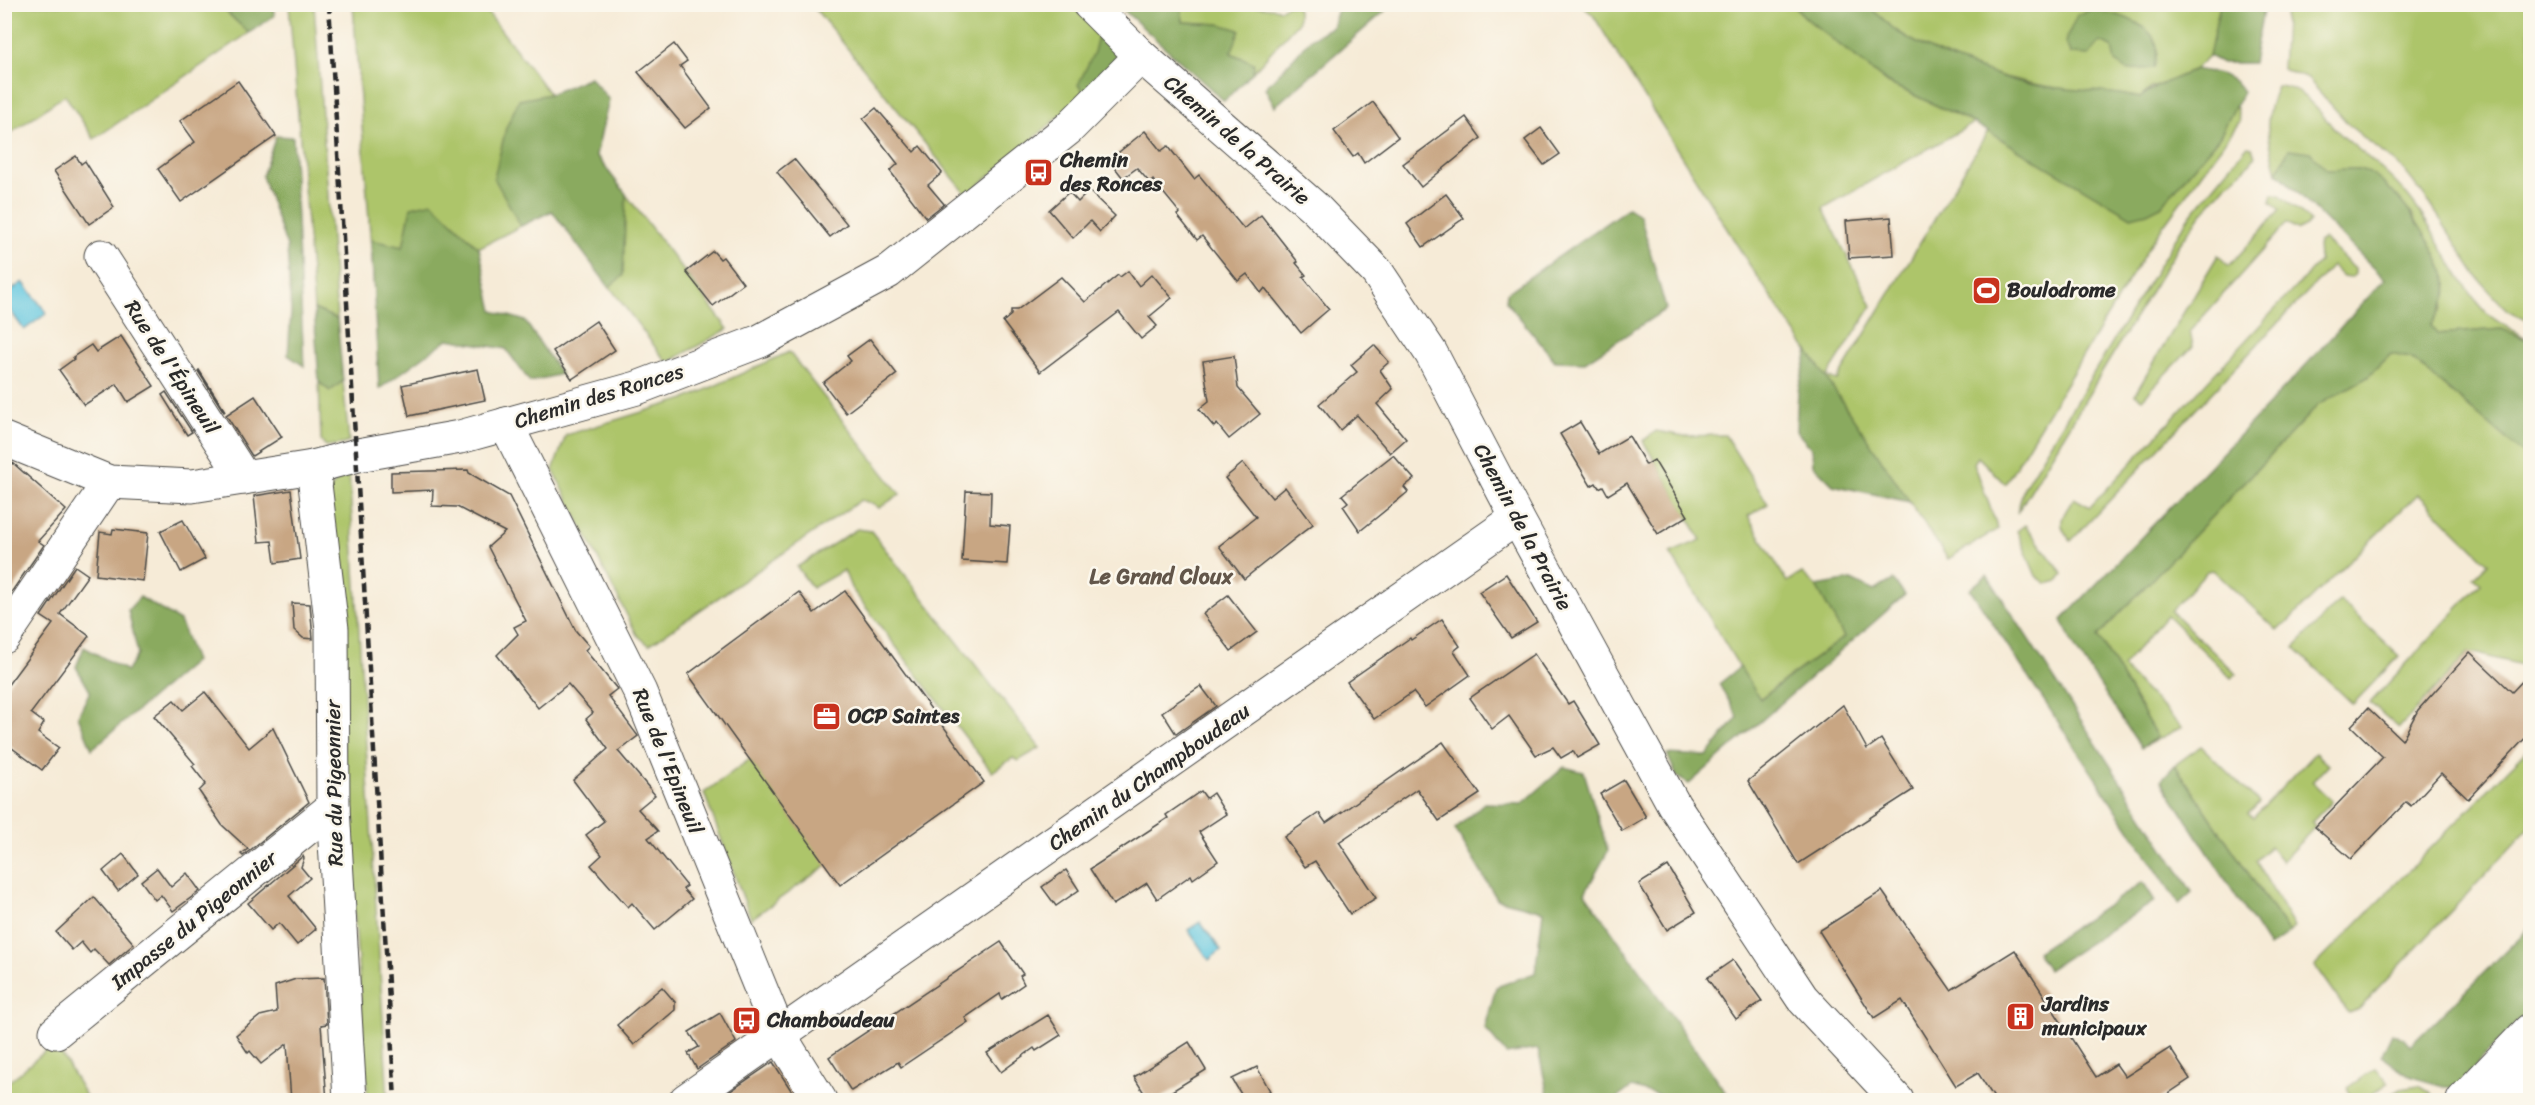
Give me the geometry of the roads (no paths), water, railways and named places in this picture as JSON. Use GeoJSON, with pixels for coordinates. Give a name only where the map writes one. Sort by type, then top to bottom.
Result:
{"type":"FeatureCollection","features":[{"type":"Feature","properties":{"kind":"street","name":"Chemin de la Prairie"},"geometry":{"type":"LineString","coordinates":[[1089,4],[1142,56],[1314,208],[1377,272],[1431,353],[1674,805],[1802,998],[1897,1101]]}},
{"type":"Feature","properties":{"kind":"street","name":"Chemin des Ronces"},"geometry":{"type":"LineString","coordinates":[[4,439],[109,482],[192,486],[313,467],[358,455],[460,436],[638,388],[760,341],[888,272],[1068,129],[1142,56]]}},
{"type":"Feature","properties":{"kind":"street","name":"Rue de l'Épineuil"},"geometry":{"type":"LineString","coordinates":[[101,256],[244,478]]}},
{"type":"Feature","properties":{"kind":"street","name":"Rue de l'Epineuil"},"geometry":{"type":"LineString","coordinates":[[506,424],[640,692],[780,1036],[820,1101]]}},
{"type":"Feature","properties":{"kind":"street","name":"Rue du Pigeonnier"},"geometry":{"type":"LineString","coordinates":[[313,467],[332,629],[333,807],[350,1101]]}},
{"type":"Feature","properties":{"kind":"street"},"geometry":{"type":"LineString","coordinates":[[4,637],[109,482]]}},
{"type":"Feature","properties":{"kind":"street","name":"Chemin du Champboudeau"},"geometry":{"type":"LineString","coordinates":[[686,1101],[1518,518]]}},
{"type":"Feature","properties":{"kind":"street","name":"Impasse du Pigeonnier"},"geometry":{"type":"LineString","coordinates":[[56,1032],[333,807]]}},
{"type":"Feature","properties":{"kind":"street"},"geometry":{"type":"LineString","coordinates":[[2463,1101],[2530,1030]]}},
{"type":"Feature","properties":{"kind":"street"},"geometry":{"type":"LineString","coordinates":[[2498,1101],[2530,1067]]}},
{"type":"Feature","properties":{"kind":"water"},"geometry":{"type":"Polygon","coordinates":[[[23,282],[47,313],[24,330],[5,303],[5,295],[23,282]]]}},
{"type":"Feature","properties":{"kind":"water"},"geometry":{"type":"Polygon","coordinates":[[[1200,922],[1221,950],[1209,960],[1188,930],[1200,922]]]}},
{"type":"Feature","properties":{"kind":"railway"},"geometry":{"type":"LineString","coordinates":[[329,4],[395,1100]]}},
{"type":"Feature","properties":{"kind":"place","name":"Chemin des Ronces"},"geometry":{"type":"Point","coordinates":[1039,172]}},
{"type":"Feature","properties":{"kind":"place","name":"Boulodrome"},"geometry":{"type":"Point","coordinates":[1986,290]}},
{"type":"Feature","properties":{"kind":"place","name":"OCP Saintes"},"geometry":{"type":"Point","coordinates":[827,716]}},
{"type":"Feature","properties":{"kind":"place","name":"Jardins municipaux"},"geometry":{"type":"Point","coordinates":[2021,1016]}},
{"type":"Feature","properties":{"kind":"place","name":"Chamboudeau"},"geometry":{"type":"Point","coordinates":[746,1020]}},
{"type":"Feature","properties":{"kind":"district","name":"Le Grand Cloux"},"geometry":{"type":"Point","coordinates":[1161,576]}}]}
